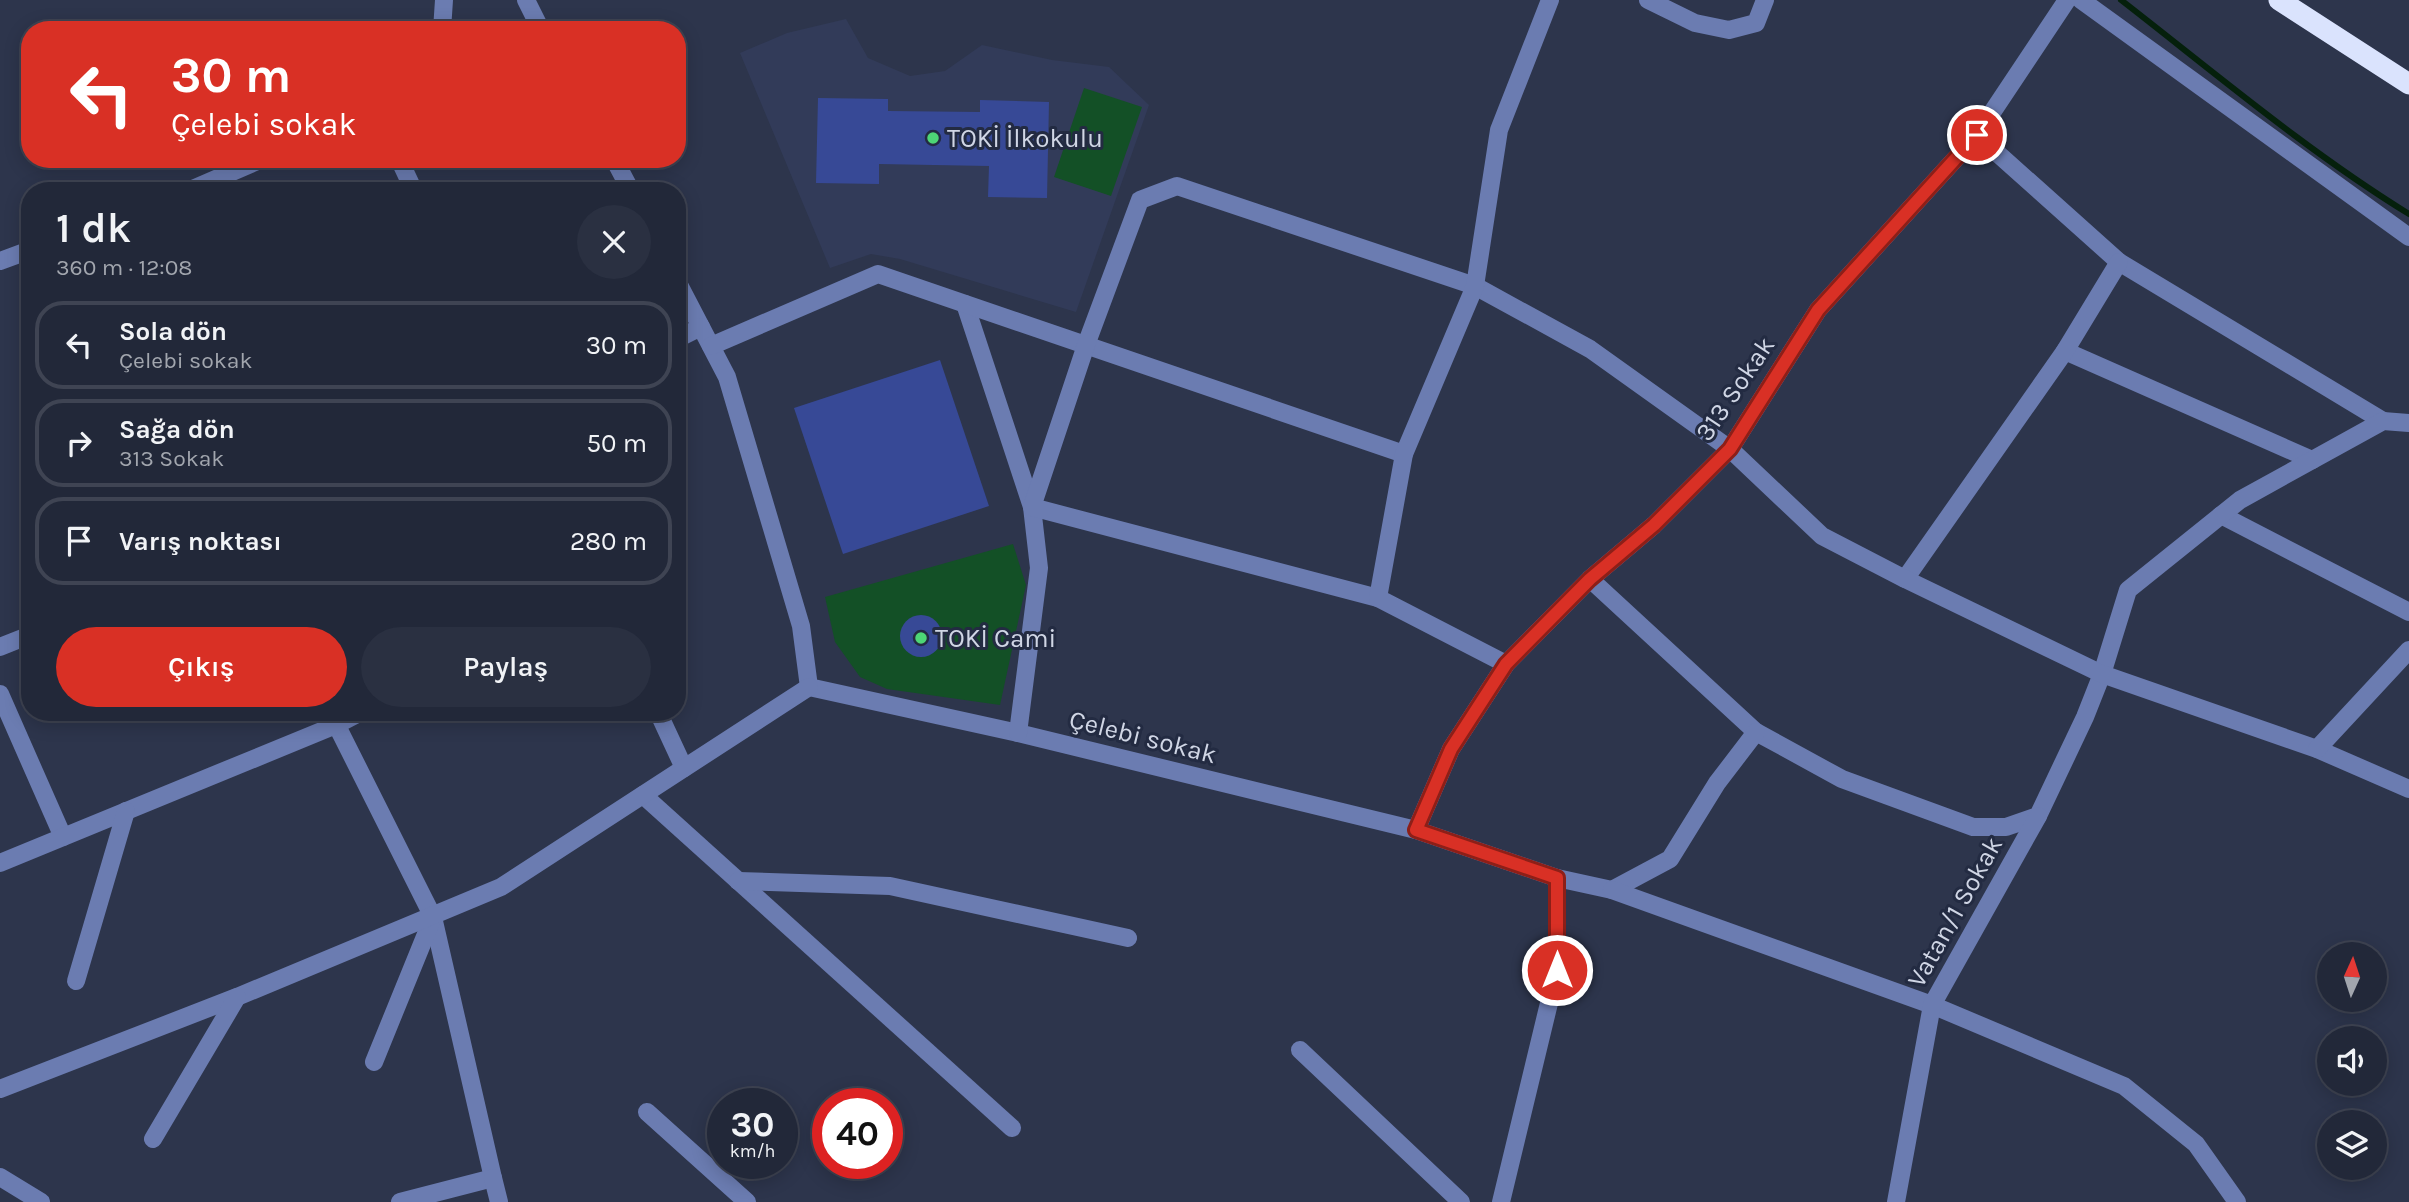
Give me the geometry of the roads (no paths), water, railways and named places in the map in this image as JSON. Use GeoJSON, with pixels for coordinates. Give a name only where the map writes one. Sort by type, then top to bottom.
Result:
{"type":"FeatureCollection","features":[{"type":"Feature","properties":{"kind":"highway"},"geometry":{"type":"LineString","coordinates":[[2279,0],[2409,84]]}},
{"type":"Feature","properties":{"kind":"street"},"geometry":{"type":"LineString","coordinates":[[443,21],[444,0]]}},
{"type":"Feature","properties":{"kind":"street"},"geometry":{"type":"LineString","coordinates":[[526,0],[536,21]]}},
{"type":"Feature","properties":{"kind":"street"},"geometry":{"type":"LineString","coordinates":[[1378,598],[1404,454],[1475,286],[1499,130],[1550,0]]}},
{"type":"Feature","properties":{"kind":"street"},"geometry":{"type":"LineString","coordinates":[[1648,0],[1695,23],[1729,30],[1756,23],[1765,0]]}},
{"type":"Feature","properties":{"kind":"street","name":"313 Sokak"},"geometry":{"type":"LineString","coordinates":[[1416,830],[1451,749],[1506,664],[1590,579],[1654,525],[1730,449],[1818,310],[1977,135],[2067,0]]}},
{"type":"Feature","properties":{"kind":"street"},"geometry":{"type":"LineString","coordinates":[[2081,0],[2409,237]]}},
{"type":"Feature","properties":{"kind":"street"},"geometry":{"type":"LineString","coordinates":[[1977,135],[2119,262],[2383,421],[2409,423]]}},
{"type":"Feature","properties":{"kind":"street"},"geometry":{"type":"LineString","coordinates":[[209,182],[241,168]]}},
{"type":"Feature","properties":{"kind":"street"},"geometry":{"type":"LineString","coordinates":[[1032,507],[1086,345],[1140,200],[1177,186],[1475,286],[1590,349],[1730,449],[1822,536],[2102,674],[2317,749],[2409,789]]}},
{"type":"Feature","properties":{"kind":"street"},"geometry":{"type":"LineString","coordinates":[[0,261],[21,253]]}},
{"type":"Feature","properties":{"kind":"street"},"geometry":{"type":"LineString","coordinates":[[1905,579],[2065,351],[2119,262]]}},
{"type":"Feature","properties":{"kind":"street"},"geometry":{"type":"LineString","coordinates":[[711,346],[878,274],[1404,454]]}},
{"type":"Feature","properties":{"kind":"street"},"geometry":{"type":"LineString","coordinates":[[0,1089],[237,997],[501,887],[809,687],[801,626],[727,377],[686,298]]}},
{"type":"Feature","properties":{"kind":"street"},"geometry":{"type":"LineString","coordinates":[[965,304],[1032,507],[1039,568],[1018,733]]}},
{"type":"Feature","properties":{"kind":"street"},"geometry":{"type":"LineString","coordinates":[[686,334],[701,327]]}},
{"type":"Feature","properties":{"kind":"street"},"geometry":{"type":"LineString","coordinates":[[2065,351],[2312,460]]}},
{"type":"Feature","properties":{"kind":"street","name":"Vatan/1 Sokak"},"geometry":{"type":"LineString","coordinates":[[1896,1202],[1932,1005],[2038,816],[2085,717],[2102,674],[2128,590],[2240,500],[2383,421]]}},
{"type":"Feature","properties":{"kind":"street"},"geometry":{"type":"LineString","coordinates":[[1032,507],[1378,598],[1506,664]]}},
{"type":"Feature","properties":{"kind":"street"},"geometry":{"type":"LineString","coordinates":[[2221,515],[2409,612]]}},
{"type":"Feature","properties":{"kind":"street"},"geometry":{"type":"LineString","coordinates":[[1590,579],[1756,732],[1842,779],[1973,827],[2006,827],[2038,816]]}},
{"type":"Feature","properties":{"kind":"street"},"geometry":{"type":"LineString","coordinates":[[0,647],[21,639]]}},
{"type":"Feature","properties":{"kind":"street"},"geometry":{"type":"LineString","coordinates":[[2317,749],[2409,650]]}},
{"type":"Feature","properties":{"kind":"street","name":"Çelebi sokak"},"geometry":{"type":"LineString","coordinates":[[809,687],[1018,733],[1416,830],[1557,878],[1612,890],[1932,1005],[2124,1086],[2196,1144],[2237,1202]]}},
{"type":"Feature","properties":{"kind":"street"},"geometry":{"type":"LineString","coordinates":[[0,694],[62,837]]}},
{"type":"Feature","properties":{"kind":"street"},"geometry":{"type":"LineString","coordinates":[[0,863],[126,811],[326,721]]}},
{"type":"Feature","properties":{"kind":"street"},"geometry":{"type":"LineString","coordinates":[[335,721],[433,917],[499,1202]]}},
{"type":"Feature","properties":{"kind":"street"},"geometry":{"type":"LineString","coordinates":[[662,721],[684,768]]}},
{"type":"Feature","properties":{"kind":"street"},"geometry":{"type":"LineString","coordinates":[[1612,890],[1670,859],[1717,783],[1756,732]]}},
{"type":"Feature","properties":{"kind":"street"},"geometry":{"type":"LineString","coordinates":[[643,795],[1012,1128]]}},
{"type":"Feature","properties":{"kind":"street"},"geometry":{"type":"LineString","coordinates":[[76,981],[126,811]]}},
{"type":"Feature","properties":{"kind":"street"},"geometry":{"type":"LineString","coordinates":[[1501,1202],[1557,970],[1557,878]]}},
{"type":"Feature","properties":{"kind":"street"},"geometry":{"type":"LineString","coordinates":[[738,881],[890,886],[1128,939]]}},
{"type":"Feature","properties":{"kind":"street"},"geometry":{"type":"LineString","coordinates":[[374,1062],[433,917]]}},
{"type":"Feature","properties":{"kind":"street"},"geometry":{"type":"LineString","coordinates":[[153,1139],[237,997]]}},
{"type":"Feature","properties":{"kind":"street"},"geometry":{"type":"LineString","coordinates":[[1300,1050],[1461,1202]]}},
{"type":"Feature","properties":{"kind":"street"},"geometry":{"type":"LineString","coordinates":[[647,1112],[747,1202]]}},
{"type":"Feature","properties":{"kind":"street"},"geometry":{"type":"LineString","coordinates":[[0,1177],[41,1202]]}},
{"type":"Feature","properties":{"kind":"street"},"geometry":{"type":"LineString","coordinates":[[400,1202],[493,1178]]}},
{"type":"Feature","properties":{"kind":"waterway"},"geometry":{"type":"LineString","coordinates":[[2121,0],[2298,138],[2409,214]]}},
{"type":"Feature","properties":{"kind":"place","name":"TOKİ İlkokulu"},"geometry":{"type":"Point","coordinates":[933,138]}},
{"type":"Feature","properties":{"kind":"place","name":"TOKİ Cami"},"geometry":{"type":"Point","coordinates":[921,638]}}]}
